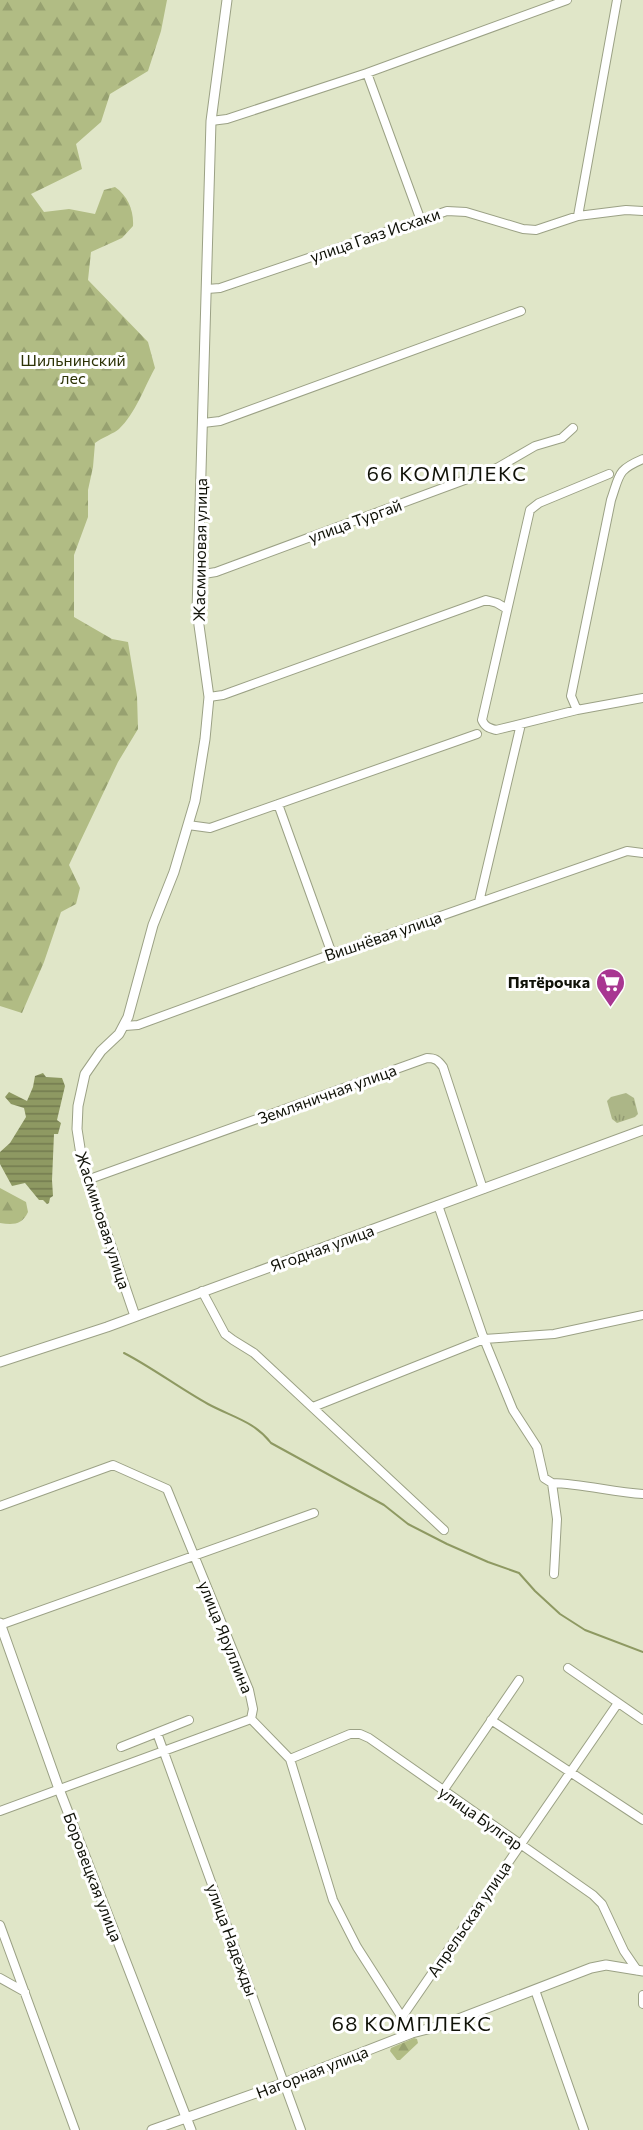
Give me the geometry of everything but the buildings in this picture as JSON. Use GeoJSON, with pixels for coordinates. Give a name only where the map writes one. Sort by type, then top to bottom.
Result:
{"type":"FeatureCollection","features":[{"type":"Feature","properties":{"kind":"street","name":"Жасминовая улица"},"geometry":{"type":"LineString","coordinates":[[135,1316],[87,1180],[78,1146],[78,1106],[86,1074],[95,1059],[125,1026],[153,925],[174,872],[195,801],[205,739],[208,697],[198,619],[198,575],[211,121],[227,0]]}},
{"type":"Feature","properties":{"kind":"street"},"geometry":{"type":"LineString","coordinates":[[211,121],[228,119],[367,73],[567,0]]}},
{"type":"Feature","properties":{"kind":"street"},"geometry":{"type":"LineString","coordinates":[[578,216],[617,0]]}},
{"type":"Feature","properties":{"kind":"street"},"geometry":{"type":"LineString","coordinates":[[367,73],[420,218]]}},
{"type":"Feature","properties":{"kind":"street","name":"улица Гаяз Исхаки"},"geometry":{"type":"LineString","coordinates":[[207,289],[230,285],[447,210],[466,212],[523,229],[536,230],[578,216],[626,210],[643,211]]}},
{"type":"Feature","properties":{"kind":"street"},"geometry":{"type":"LineString","coordinates":[[203,423],[220,422],[521,311]]}},
{"type":"Feature","properties":{"kind":"street","name":"улица Тургай"},"geometry":{"type":"LineString","coordinates":[[198,575],[216,572],[497,468],[535,446],[561,438],[573,428]]}},
{"type":"Feature","properties":{"kind":"street"},"geometry":{"type":"LineString","coordinates":[[577,710],[571,696],[611,500],[621,471],[643,459]]}},
{"type":"Feature","properties":{"kind":"street"},"geometry":{"type":"LineString","coordinates":[[609,474],[539,503],[530,510],[482,720],[489,729],[496,730],[577,710],[641,698]]}},
{"type":"Feature","properties":{"kind":"street"},"geometry":{"type":"LineString","coordinates":[[208,697],[223,694],[486,600],[507,609]]}},
{"type":"Feature","properties":{"kind":"street"},"geometry":{"type":"LineString","coordinates":[[479,902],[521,724]]}},
{"type":"Feature","properties":{"kind":"street"},"geometry":{"type":"LineString","coordinates":[[188,825],[210,828],[477,734]]}},
{"type":"Feature","properties":{"kind":"street"},"geometry":{"type":"LineString","coordinates":[[278,804],[332,954]]}},
{"type":"Feature","properties":{"kind":"street","name":"Вишнёвая улица"},"geometry":{"type":"LineString","coordinates":[[125,1026],[138,1025],[332,954],[627,851],[643,853]]}},
{"type":"Feature","properties":{"kind":"street","name":"Земляничная улица"},"geometry":{"type":"LineString","coordinates":[[87,1180],[416,1062],[434,1058],[439,1060],[443,1067],[483,1189]]}},
{"type":"Feature","properties":{"kind":"street","name":"Ягодная улица"},"geometry":{"type":"LineString","coordinates":[[0,1362],[135,1316],[643,1130]]}},
{"type":"Feature","properties":{"kind":"street"},"geometry":{"type":"LineString","coordinates":[[438,1205],[484,1339],[513,1410],[537,1447],[544,1478],[552,1484],[572,1483],[614,1492],[643,1494]]}},
{"type":"Feature","properties":{"kind":"street"},"geometry":{"type":"LineString","coordinates":[[202,1291],[225,1334],[254,1353],[444,1530]]}},
{"type":"Feature","properties":{"kind":"street"},"geometry":{"type":"LineString","coordinates":[[313,1407],[484,1339],[554,1334],[643,1315]]}},
{"type":"Feature","properties":{"kind":"street","name":"улица Яруллина"},"geometry":{"type":"LineString","coordinates":[[0,1506],[113,1465],[167,1489],[249,1690],[253,1709],[251,1719]]}},
{"type":"Feature","properties":{"kind":"street"},"geometry":{"type":"LineString","coordinates":[[552,1484],[557,1519],[554,1574]]}},
{"type":"Feature","properties":{"kind":"street"},"geometry":{"type":"LineString","coordinates":[[0,1624],[314,1513]]}},
{"type":"Feature","properties":{"kind":"street","name":"Боровецкая улица"},"geometry":{"type":"LineString","coordinates":[[0,1624],[59,1789],[191,2130]]}},
{"type":"Feature","properties":{"kind":"street"},"geometry":{"type":"LineString","coordinates":[[568,1668],[643,1720]]}},
{"type":"Feature","properties":{"kind":"street"},"geometry":{"type":"LineString","coordinates":[[443,1791],[519,1680]]}},
{"type":"Feature","properties":{"kind":"street","name":"Апрельская улица"},"geometry":{"type":"LineString","coordinates":[[402,2017],[618,1702]]}},
{"type":"Feature","properties":{"kind":"street"},"geometry":{"type":"LineString","coordinates":[[0,1811],[251,1719],[290,1759],[333,1900],[353,1940],[412,2033]]}},
{"type":"Feature","properties":{"kind":"street"},"geometry":{"type":"LineString","coordinates":[[121,1747],[189,1720]]}},
{"type":"Feature","properties":{"kind":"street"},"geometry":{"type":"LineString","coordinates":[[491,1720],[643,1821]]}},
{"type":"Feature","properties":{"kind":"street","name":"улица Надежды"},"geometry":{"type":"LineString","coordinates":[[157,1733],[301,2130]]}},
{"type":"Feature","properties":{"kind":"street","name":"улица Булгар"},"geometry":{"type":"LineString","coordinates":[[290,1759],[350,1734],[360,1734],[369,1738],[593,1895],[602,1904],[620,1942],[640,1970]]}},
{"type":"Feature","properties":{"kind":"street"},"geometry":{"type":"LineString","coordinates":[[0,1925],[75,2130]]}},
{"type":"Feature","properties":{"kind":"street","name":"Нагорная улица"},"geometry":{"type":"LineString","coordinates":[[152,2130],[284,2084],[412,2033],[443,2025],[591,1968],[606,1965],[640,1970]]}},
{"type":"Feature","properties":{"kind":"street"},"geometry":{"type":"LineString","coordinates":[[0,1978],[25,1992]]}},
{"type":"Feature","properties":{"kind":"street"},"geometry":{"type":"LineString","coordinates":[[535,1990],[581,2129]]}},
{"type":"Feature","properties":{"kind":"street"},"geometry":{"type":"LineString","coordinates":[[643,1995],[643,2004]]}},
{"type":"Feature","properties":{"kind":"green space","name":"Шильнинский лес"},"geometry":{"type":"Polygon","coordinates":[[[0,0],[167,0],[161,31],[148,71],[110,94],[101,122],[76,144],[82,169],[31,194],[44,212],[69,209],[95,214],[104,190],[115,187],[127,199],[133,226],[122,238],[91,252],[88,280],[148,342],[155,368],[125,423],[117,431],[95,443],[88,490],[88,517],[74,555],[74,617],[112,639],[128,642],[137,696],[138,729],[118,762],[69,865],[80,888],[76,904],[61,912],[44,962],[22,1013],[0,1006],[0,0]]]}},
{"type":"Feature","properties":{"kind":"green space"},"geometry":{"type":"Polygon","coordinates":[[[626,1093],[634,1098],[638,1114],[617,1123],[612,1119],[607,1101],[611,1097],[626,1093]]]}},
{"type":"Feature","properties":{"kind":"green space"},"geometry":{"type":"Polygon","coordinates":[[[0,1188],[26,1202],[28,1212],[20,1222],[0,1223],[0,1188]]]}},
{"type":"Feature","properties":{"kind":"green space"},"geometry":{"type":"Polygon","coordinates":[[[414,2038],[418,2043],[400,2060],[397,2060],[390,2051],[391,2048],[414,2038]]]}},
{"type":"Feature","properties":{"kind":"shaded area"},"geometry":{"type":"Polygon","coordinates":[[[43,1073],[46,1077],[62,1078],[65,1086],[57,1120],[61,1123],[58,1134],[54,1134],[53,1196],[47,1204],[39,1200],[25,1183],[12,1186],[0,1164],[0,1152],[10,1143],[26,1117],[24,1108],[11,1104],[5,1097],[9,1092],[27,1101],[35,1076],[43,1073]]]}},
{"type":"Feature","properties":{"kind":"waterway"},"geometry":{"type":"LineString","coordinates":[[124,1353],[208,1404],[250,1424],[271,1443],[384,1505],[408,1524],[447,1544],[519,1573],[560,1614],[585,1630],[643,1652]]}},
{"type":"Feature","properties":{"kind":"place","name":"Пятёрочка"},"geometry":{"type":"Point","coordinates":[611,1008]}},
{"type":"Feature","properties":{"kind":"district","name":"66 КОМПЛЕКС"},"geometry":{"type":"Point","coordinates":[447,474]}},
{"type":"Feature","properties":{"kind":"district","name":"68 КОМПЛЕКС"},"geometry":{"type":"Point","coordinates":[412,2024]}}]}
